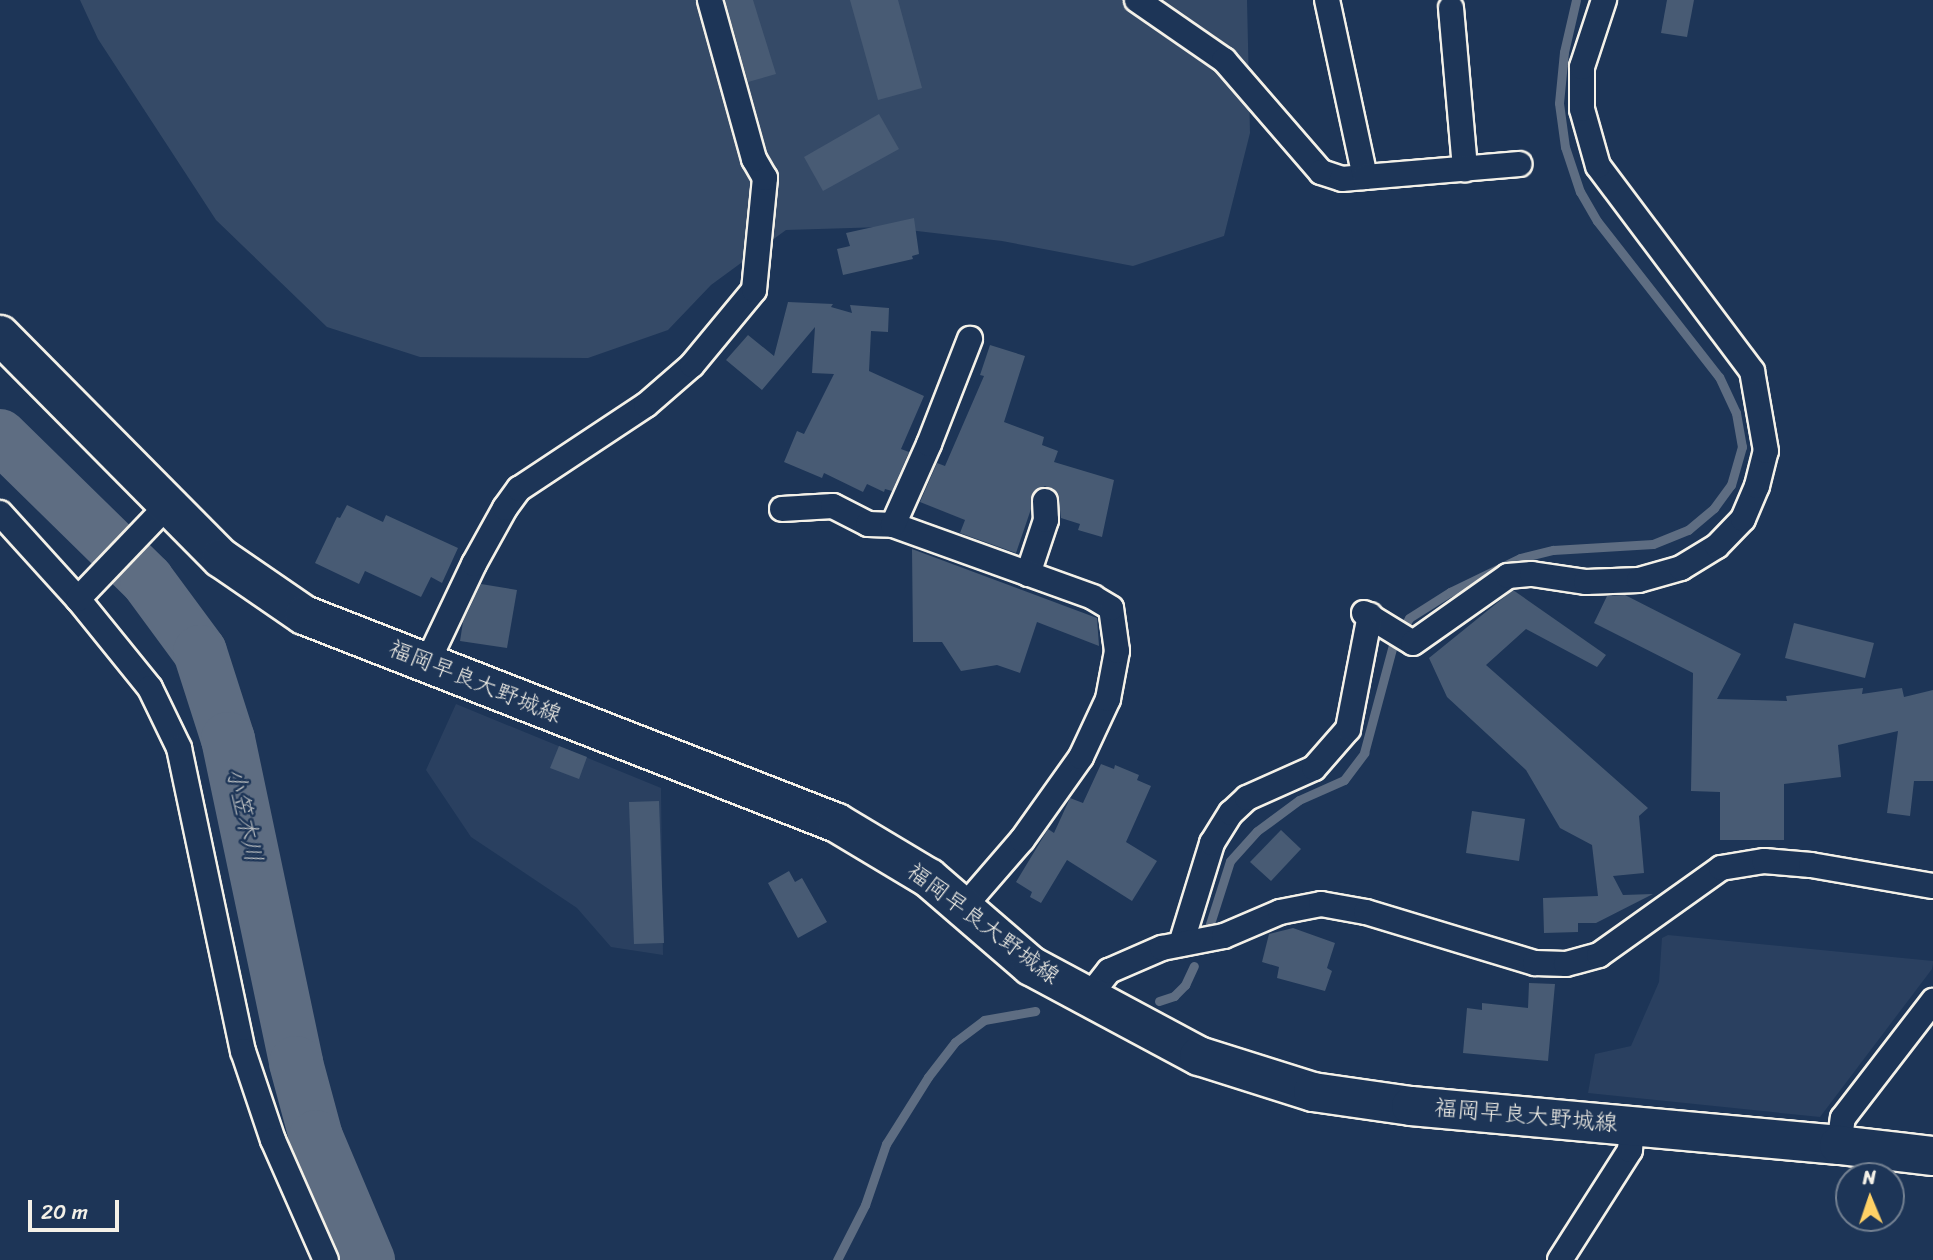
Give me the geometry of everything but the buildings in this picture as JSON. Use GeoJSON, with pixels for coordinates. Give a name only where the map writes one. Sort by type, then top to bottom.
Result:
{"type":"FeatureCollection","features":[{"type":"Feature","properties":{"kind":"main road","name":"福岡早良大野城線"},"geometry":{"type":"LineString","coordinates":[[0,335],[221,558],[304,615],[837,823],[929,878],[1031,966],[1087,999],[1199,1056],[1313,1091],[1411,1106],[1933,1156]]}},
{"type":"Feature","properties":{"kind":"street"},"geometry":{"type":"LineString","coordinates":[[427,663],[474,564],[505,508],[520,489],[646,405],[692,365],[754,289],[765,178],[754,159],[710,0]]}},
{"type":"Feature","properties":{"kind":"street"},"geometry":{"type":"LineString","coordinates":[[1137,0],[1224,60],[1321,172],[1342,179],[1519,164]]}},
{"type":"Feature","properties":{"kind":"street"},"geometry":{"type":"LineString","coordinates":[[1326,0],[1365,177]]}},
{"type":"Feature","properties":{"kind":"street"},"geometry":{"type":"LineString","coordinates":[[1181,944],[1212,843],[1231,813],[1247,798],[1314,768],[1348,729],[1372,617],[1413,643],[1508,576],[1532,574],[1586,582],[1639,580],[1681,568],[1717,546],[1743,519],[1757,486],[1766,451],[1752,371],[1598,166],[1582,109],[1582,67],[1604,0]]}},
{"type":"Feature","properties":{"kind":"street"},"geometry":{"type":"LineString","coordinates":[[1451,8],[1465,169]]}},
{"type":"Feature","properties":{"kind":"street"},"geometry":{"type":"LineString","coordinates":[[893,525],[970,338]]}},
{"type":"Feature","properties":{"kind":"street"},"geometry":{"type":"LineString","coordinates":[[1028,574],[1046,520],[1045,501]]}},
{"type":"Feature","properties":{"kind":"street"},"geometry":{"type":"LineString","coordinates":[[78,599],[167,506]]}},
{"type":"Feature","properties":{"kind":"street"},"geometry":{"type":"LineString","coordinates":[[782,509],[833,506],[868,524],[893,525],[1093,597],[1111,608],[1117,652],[1113,675],[1108,699],[1080,757],[1023,840],[963,908]]}},
{"type":"Feature","properties":{"kind":"street"},"geometry":{"type":"LineString","coordinates":[[0,513],[78,599],[149,688],[179,748],[243,1051],[273,1140],[326,1260]]}},
{"type":"Feature","properties":{"kind":"street"},"geometry":{"type":"LineString","coordinates":[[1087,999],[1109,971],[1162,948],[1224,936],[1280,912],[1321,904],[1366,912],[1535,963],[1566,964],[1599,955],[1721,868],[1764,861],[1811,865],[1933,886]]}},
{"type":"Feature","properties":{"kind":"street"},"geometry":{"type":"LineString","coordinates":[[1839,1145],[1843,1118],[1933,1001]]}},
{"type":"Feature","properties":{"kind":"street"},"geometry":{"type":"LineString","coordinates":[[1560,1260],[1630,1150],[1632,1126]]}},
{"type":"Feature","properties":{"kind":"shaded area"},"geometry":{"type":"Polygon","coordinates":[[[80,0],[1247,0],[1250,133],[1224,236],[1133,266],[1002,241],[883,227],[786,230],[711,285],[668,330],[588,358],[420,357],[327,327],[216,220],[98,39],[80,0]]]}},
{"type":"Feature","properties":{"kind":"shaded area"},"geometry":{"type":"Polygon","coordinates":[[[456,704],[661,788],[663,955],[611,947],[577,908],[471,837],[426,770],[456,704]]]}},
{"type":"Feature","properties":{"kind":"shaded area"},"geometry":{"type":"Polygon","coordinates":[[[1668,935],[1933,963],[1932,969],[1820,1117],[1588,1093],[1595,1054],[1631,1046],[1659,982],[1662,938],[1668,935]]]}},
{"type":"Feature","properties":{"kind":"waterway"},"geometry":{"type":"LineString","coordinates":[[1208,930],[1230,861],[1257,831],[1299,800],[1344,780],[1364,753],[1393,645],[1409,618],[1450,592],[1520,558],[1553,550],[1653,544],[1688,530],[1714,508],[1731,485],[1742,447],[1736,413],[1719,377],[1597,221],[1580,192],[1565,147],[1559,103],[1564,52],[1576,0]]}},
{"type":"Feature","properties":{"kind":"waterway","name":"小笠木川"},"geometry":{"type":"LineString","coordinates":[[0,436],[147,580],[200,652],[228,739],[296,1063],[316,1137],[368,1260]]}},
{"type":"Feature","properties":{"kind":"waterway"},"geometry":{"type":"LineString","coordinates":[[1159,1001],[1174,996],[1185,985],[1194,966]]}},
{"type":"Feature","properties":{"kind":"waterway"},"geometry":{"type":"LineString","coordinates":[[837,1260],[865,1205],[886,1144],[928,1077],[955,1042],[984,1020],[1035,1011]]}}]}
